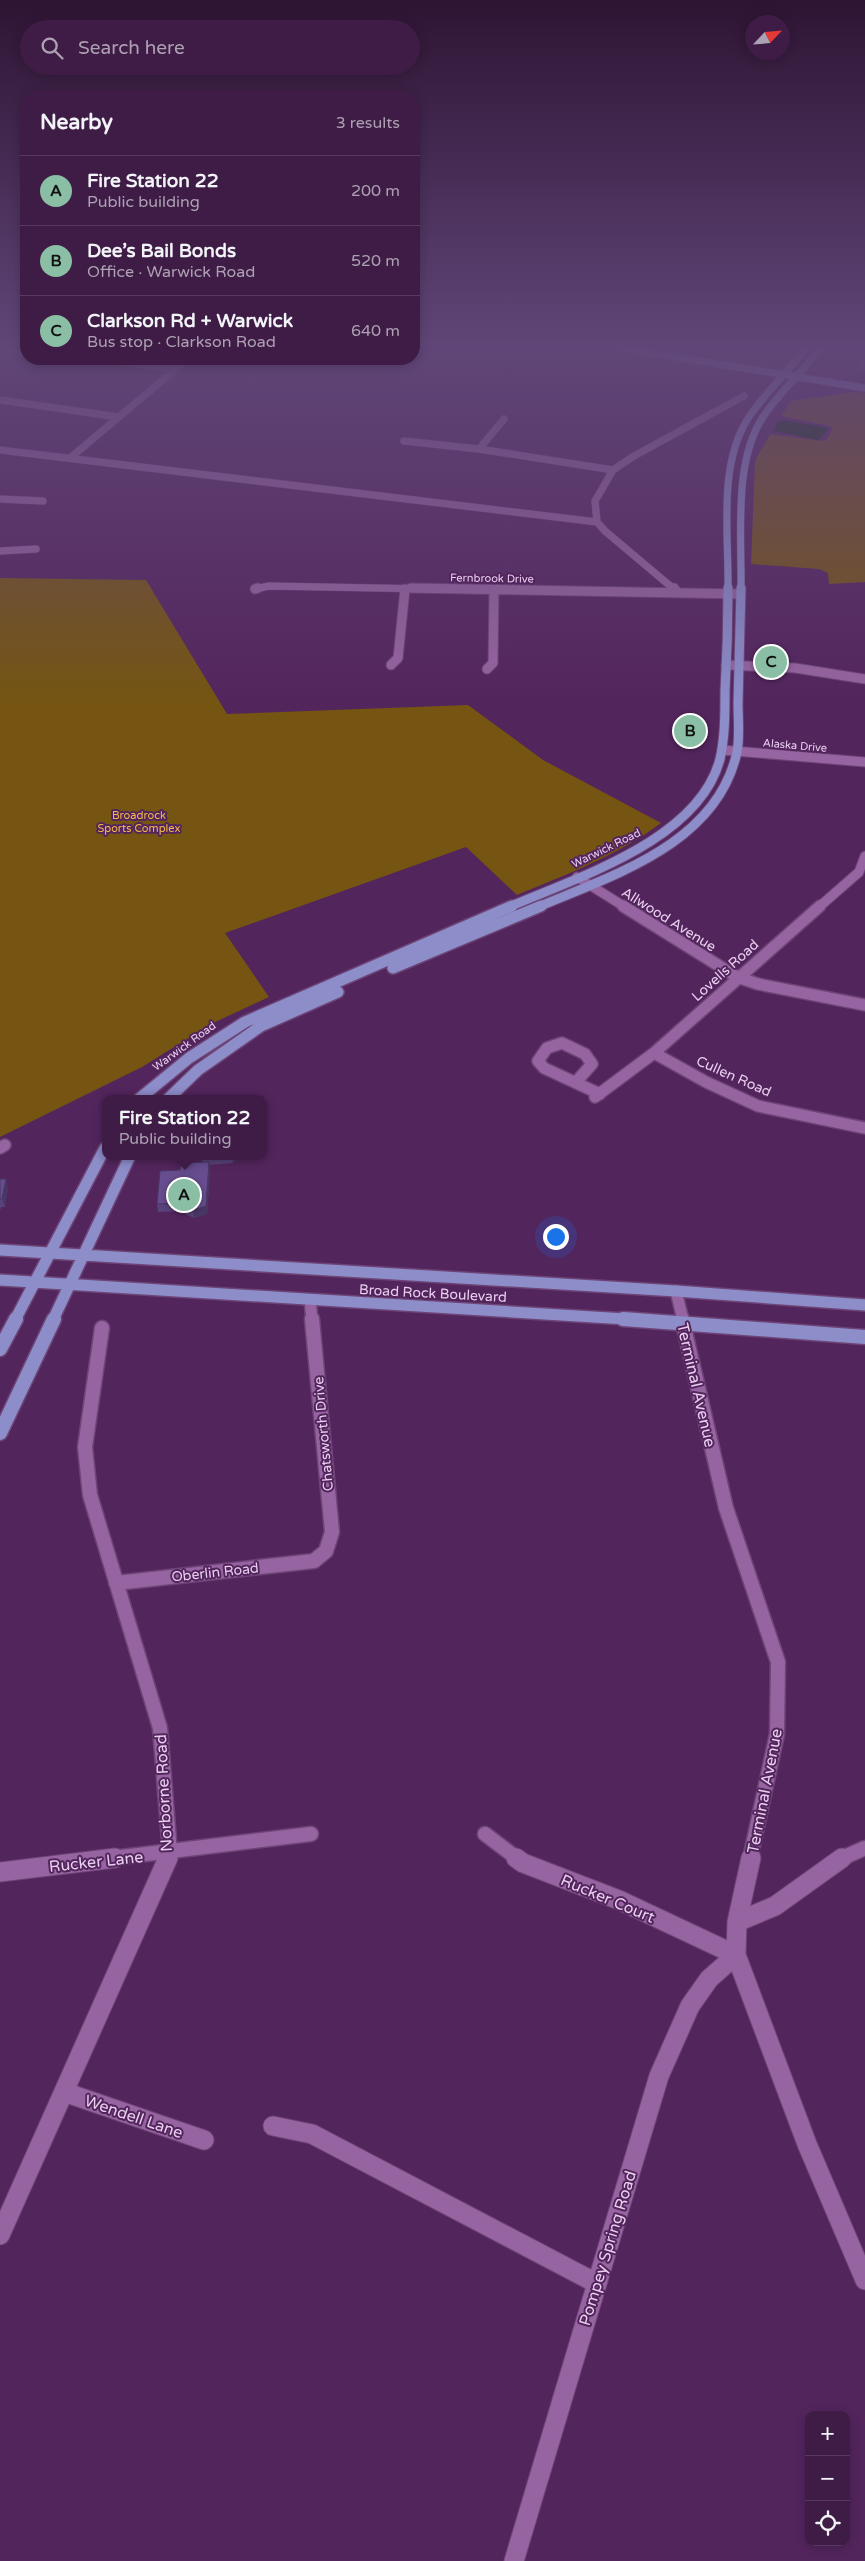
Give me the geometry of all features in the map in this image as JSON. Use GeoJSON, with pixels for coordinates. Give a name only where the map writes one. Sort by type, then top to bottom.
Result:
{"type":"FeatureCollection","features":[{"type":"Feature","properties":{"kind":"main road","name":"Warwick Road"},"geometry":{"type":"LineString","coordinates":[[143,1095],[182,1061],[212,1040],[245,1022],[626,856],[657,837],[683,815],[709,784],[722,750],[729,593],[729,466]]}},
{"type":"Feature","properties":{"kind":"main road","name":"Warwick Road"},"geometry":{"type":"LineString","coordinates":[[172,1095],[198,1070],[260,1026],[368,978],[634,866],[668,846],[708,812],[723,790],[737,751],[743,485],[746,466]]}},
{"type":"Feature","properties":{"kind":"main road"},"geometry":{"type":"LineString","coordinates":[[0,1349],[102,1154]]}},
{"type":"Feature","properties":{"kind":"main road"},"geometry":{"type":"LineString","coordinates":[[0,1433],[128,1160]]}},
{"type":"Feature","properties":{"kind":"main road","name":"Broad Rock Boulevard"},"geometry":{"type":"LineString","coordinates":[[0,1250],[676,1291],[865,1305]]}},
{"type":"Feature","properties":{"kind":"main road","name":"Broad Rock Boulevard"},"geometry":{"type":"LineString","coordinates":[[0,1280],[683,1323],[865,1337]]}},
{"type":"Feature","properties":{"kind":"street"},"geometry":{"type":"LineString","coordinates":[[132,466],[597,522],[612,537],[670,583],[677,592]]}},
{"type":"Feature","properties":{"kind":"street"},"geometry":{"type":"LineString","coordinates":[[584,466],[613,470]]}},
{"type":"Feature","properties":{"kind":"street"},"geometry":{"type":"LineString","coordinates":[[597,522],[595,501],[613,470],[620,466]]}},
{"type":"Feature","properties":{"kind":"street"},"geometry":{"type":"LineString","coordinates":[[0,499],[44,501]]}},
{"type":"Feature","properties":{"kind":"street"},"geometry":{"type":"LineString","coordinates":[[0,551],[36,549]]}},
{"type":"Feature","properties":{"kind":"street","name":"Fernbrook Drive"},"geometry":{"type":"LineString","coordinates":[[255,589],[269,586],[740,594]]}},
{"type":"Feature","properties":{"kind":"street"},"geometry":{"type":"LineString","coordinates":[[391,665],[398,658],[406,589]]}},
{"type":"Feature","properties":{"kind":"street"},"geometry":{"type":"LineString","coordinates":[[487,669],[493,663],[494,590]]}},
{"type":"Feature","properties":{"kind":"street"},"geometry":{"type":"LineString","coordinates":[[726,665],[795,668],[865,678]]}},
{"type":"Feature","properties":{"kind":"street","name":"Alaska Drive"},"geometry":{"type":"LineString","coordinates":[[722,750],[865,762]]}},
{"type":"Feature","properties":{"kind":"street","name":"Lovells Road"},"geometry":{"type":"LineString","coordinates":[[576,1082],[598,1096],[654,1053],[737,977],[859,872],[865,856]]}},
{"type":"Feature","properties":{"kind":"street","name":"Allwood Avenue"},"geometry":{"type":"LineString","coordinates":[[578,877],[737,977],[758,984],[865,1005]]}},
{"type":"Feature","properties":{"kind":"street"},"geometry":{"type":"LineString","coordinates":[[562,1043],[585,1054],[592,1064],[576,1082],[544,1068],[538,1060],[540,1054],[550,1045],[562,1043]]}},
{"type":"Feature","properties":{"kind":"street","name":"Cullen Road"},"geometry":{"type":"LineString","coordinates":[[654,1053],[706,1082],[758,1106],[865,1128]]}},
{"type":"Feature","properties":{"kind":"street","name":"Terminal Avenue"},"geometry":{"type":"LineString","coordinates":[[676,1291],[726,1508],[778,1662],[779,1703],[777,1734],[737,1922],[736,1955],[807,2144],[865,2280]]}},
{"type":"Feature","properties":{"kind":"street","name":"Chatsworth Drive"},"geometry":{"type":"LineString","coordinates":[[310,1300],[332,1532],[326,1551],[314,1561]]}},
{"type":"Feature","properties":{"kind":"street","name":"Norborne Road"},"geometry":{"type":"LineString","coordinates":[[0,2235],[170,1853],[160,1728],[90,1495],[85,1447],[102,1328]]}},
{"type":"Feature","properties":{"kind":"street","name":"Oberlin Road"},"geometry":{"type":"LineString","coordinates":[[116,1583],[314,1561]]}},
{"type":"Feature","properties":{"kind":"street","name":"Rucker Lane"},"geometry":{"type":"LineString","coordinates":[[0,1872],[170,1853],[311,1834]]}},
{"type":"Feature","properties":{"kind":"street","name":"Rucker Court"},"geometry":{"type":"LineString","coordinates":[[485,1834],[523,1863],[619,1900],[736,1955]]}},
{"type":"Feature","properties":{"kind":"street"},"geometry":{"type":"LineString","coordinates":[[737,1922],[775,1906],[843,1857],[865,1848]]}},
{"type":"Feature","properties":{"kind":"street","name":"Pompey Spring Road"},"geometry":{"type":"LineString","coordinates":[[514,2561],[659,2076],[690,2006],[709,1979],[736,1955]]}},
{"type":"Feature","properties":{"kind":"street","name":"Wendell Lane"},"geometry":{"type":"LineString","coordinates":[[64,2092],[204,2140]]}},
{"type":"Feature","properties":{"kind":"street"},"geometry":{"type":"LineString","coordinates":[[273,2126],[312,2134],[596,2283]]}},
{"type":"Feature","properties":{"kind":"green space"},"geometry":{"type":"Polygon","coordinates":[[[755,466],[865,466],[865,582],[829,584],[828,573],[819,569],[751,564],[755,466]]]}},
{"type":"Feature","properties":{"kind":"green space","name":"Broadrock Sports Complex"},"geometry":{"type":"Polygon","coordinates":[[[0,578],[146,580],[227,714],[468,705],[543,760],[661,823],[609,855],[517,895],[466,847],[225,933],[269,997],[211,1024],[142,1067],[0,1137],[0,578]]]}},
{"type":"Feature","properties":{"kind":"building"},"geometry":{"type":"Polygon","coordinates":[[[209,1162],[206,1206],[193,1210],[184,1206],[184,1203],[157,1204],[160,1171],[180,1170],[181,1163],[209,1162]]]}},
{"type":"Feature","properties":{"kind":"building"},"geometry":{"type":"Polygon","coordinates":[[[0,1179],[6,1179],[2,1199],[0,1199],[0,1179]]]}},
{"type":"Feature","properties":{"kind":"place","name":"Clarkson Rd + Warwick"},"geometry":{"type":"Point","coordinates":[771,662]}},
{"type":"Feature","properties":{"kind":"place","name":"Dee’s Bail Bonds"},"geometry":{"type":"Point","coordinates":[690,731]}},
{"type":"Feature","properties":{"kind":"place","name":"Fire Station 22"},"geometry":{"type":"Point","coordinates":[184,1195]}}]}
